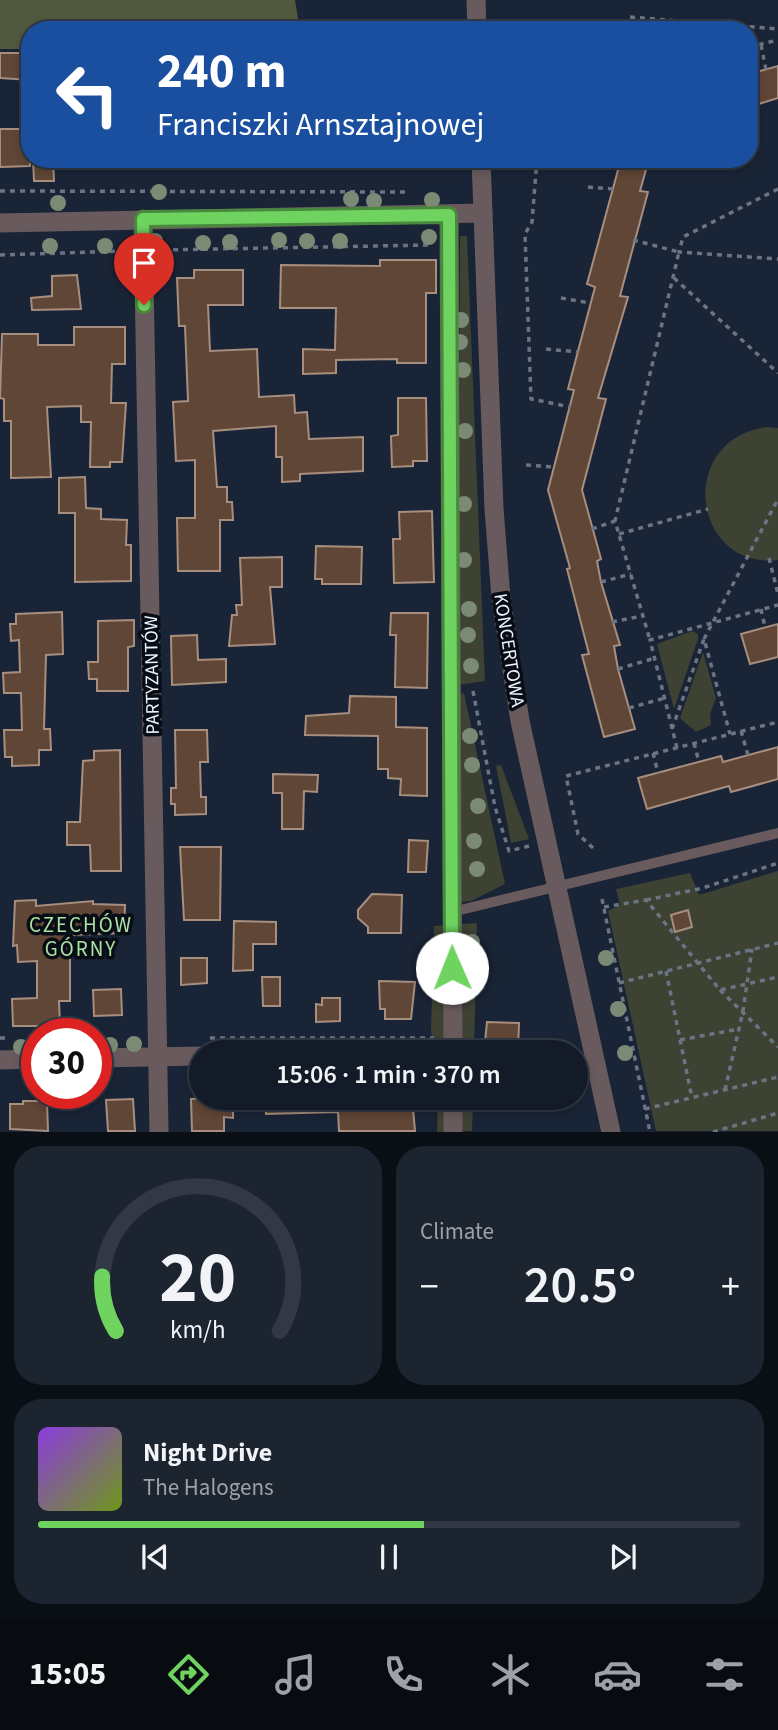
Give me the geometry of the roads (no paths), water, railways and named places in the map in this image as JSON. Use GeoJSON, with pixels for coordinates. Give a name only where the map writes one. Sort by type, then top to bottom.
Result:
{"type":"FeatureCollection","features":[{"type":"Feature","properties":{"kind":"street"},"geometry":{"type":"LineString","coordinates":[[475,0],[476,21]]}},
{"type":"Feature","properties":{"kind":"street","name":"KONCERTOWA"},"geometry":{"type":"LineString","coordinates":[[481,168],[498,570],[520,721],[611,1132]]}},
{"type":"Feature","properties":{"kind":"street"},"geometry":{"type":"LineString","coordinates":[[0,223],[484,214]]}},
{"type":"Feature","properties":{"kind":"street"},"geometry":{"type":"LineString","coordinates":[[449,215],[453,1040]]}},
{"type":"Feature","properties":{"kind":"street","name":"PARTYZANTÓW"},"geometry":{"type":"LineString","coordinates":[[143,219],[159,1132]]}},
{"type":"Feature","properties":{"kind":"street"},"geometry":{"type":"LineString","coordinates":[[112,1057],[158,1056],[189,1049]]}},
{"type":"Feature","properties":{"kind":"street"},"geometry":{"type":"LineString","coordinates":[[0,1059],[21,1059]]}},
{"type":"Feature","properties":{"kind":"street"},"geometry":{"type":"LineString","coordinates":[[453,1110],[453,1132]]}},
{"type":"Feature","properties":{"kind":"lane"},"geometry":{"type":"LineString","coordinates":[[451,913],[778,833]]}},
{"type":"Feature","properties":{"kind":"district","name":"CZECHÓW GÓRNY"},"geometry":{"type":"Point","coordinates":[81,937]}}]}
